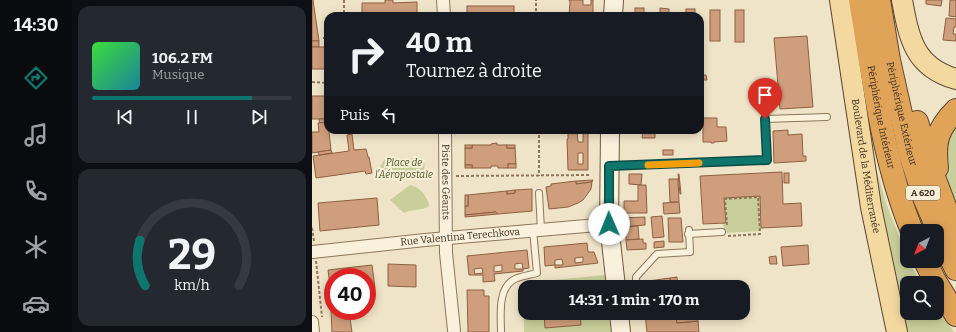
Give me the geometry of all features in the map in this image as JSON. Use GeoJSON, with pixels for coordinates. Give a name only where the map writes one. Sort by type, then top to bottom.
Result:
{"type":"FeatureCollection","features":[{"type":"Feature","properties":{"kind":"highway"},"geometry":{"type":"LineString","coordinates":[[849,0],[866,91],[880,116]]}},
{"type":"Feature","properties":{"kind":"highway","name":"Périphérique Intérieur"},"geometry":{"type":"LineString","coordinates":[[860,0],[880,116],[891,167],[909,224]]}},
{"type":"Feature","properties":{"kind":"highway","name":"Périphérique Extérieur"},"geometry":{"type":"LineString","coordinates":[[879,0],[889,60],[910,154],[925,200],[956,269]]}},
{"type":"Feature","properties":{"kind":"highway"},"geometry":{"type":"LineString","coordinates":[[895,0],[912,102],[931,169],[956,236]]}},
{"type":"Feature","properties":{"kind":"highway"},"geometry":{"type":"LineString","coordinates":[[940,195],[936,152],[937,141],[940,130],[947,118],[956,110]]}},
{"type":"Feature","properties":{"kind":"highway"},"geometry":{"type":"LineString","coordinates":[[944,295],[956,315]]}},
{"type":"Feature","properties":{"kind":"main road","name":"Boulevard de la Méditerranée"},"geometry":{"type":"LineString","coordinates":[[840,0],[871,207],[897,332]]}},
{"type":"Feature","properties":{"kind":"main road"},"geometry":{"type":"LineString","coordinates":[[902,0],[912,43],[917,52],[924,61],[937,72],[956,79]]}},
{"type":"Feature","properties":{"kind":"street"},"geometry":{"type":"LineString","coordinates":[[443,0],[444,12]]}},
{"type":"Feature","properties":{"kind":"street"},"geometry":{"type":"LineString","coordinates":[[613,12],[614,0]]}},
{"type":"Feature","properties":{"kind":"street","name":"Piste des Géants"},"geometry":{"type":"LineString","coordinates":[[445,134],[446,253],[454,330]]}},
{"type":"Feature","properties":{"kind":"street"},"geometry":{"type":"LineString","coordinates":[[610,134],[609,224],[615,280]]}},
{"type":"Feature","properties":{"kind":"street","name":"Rue Valentina Terechkova"},"geometry":{"type":"LineString","coordinates":[[313,246],[446,238],[609,224]]}},
{"type":"Feature","properties":{"kind":"street"},"geometry":{"type":"LineString","coordinates":[[313,332],[317,320]]}},
{"type":"Feature","properties":{"kind":"street"},"geometry":{"type":"LineString","coordinates":[[620,320],[621,332]]}},
{"type":"Feature","properties":{"kind":"lane"},"geometry":{"type":"LineString","coordinates":[[609,166],[767,160],[765,119],[827,117]]}},
{"type":"Feature","properties":{"kind":"lane"},"geometry":{"type":"LineString","coordinates":[[501,332],[502,299],[507,287],[515,279],[537,273],[539,193]]}},
{"type":"Feature","properties":{"kind":"lane"},"geometry":{"type":"LineString","coordinates":[[636,280],[636,277],[657,254],[690,252],[688,232],[721,234]]}},
{"type":"Feature","properties":{"kind":"path"},"geometry":{"type":"LineString","coordinates":[[344,0],[344,12]]}},
{"type":"Feature","properties":{"kind":"path"},"geometry":{"type":"LineString","coordinates":[[536,0],[536,12]]}},
{"type":"Feature","properties":{"kind":"path"},"geometry":{"type":"LineString","coordinates":[[312,82],[324,83]]}},
{"type":"Feature","properties":{"kind":"path"},"geometry":{"type":"LineString","coordinates":[[539,134],[539,176]]}},
{"type":"Feature","properties":{"kind":"path"},"geometry":{"type":"LineString","coordinates":[[468,176],[591,175]]}},
{"type":"Feature","properties":{"kind":"path"},"geometry":{"type":"LineString","coordinates":[[721,234],[760,234],[759,197],[725,199],[727,226]]}},
{"type":"Feature","properties":{"kind":"path"},"geometry":{"type":"LineString","coordinates":[[312,228],[313,246]]}},
{"type":"Feature","properties":{"kind":"path"},"geometry":{"type":"LineString","coordinates":[[316,263],[317,320]]}},
{"type":"Feature","properties":{"kind":"green space"},"geometry":{"type":"Polygon","coordinates":[[[956,122],[956,209],[945,169],[945,151],[953,126],[956,122]]]}},
{"type":"Feature","properties":{"kind":"green space","name":"Place de l'Aéropostale"},"geometry":{"type":"Polygon","coordinates":[[[390,158],[422,159],[425,165],[423,171],[418,175],[402,180],[394,179],[386,174],[380,167],[384,160],[390,158]]]}},
{"type":"Feature","properties":{"kind":"green space"},"geometry":{"type":"Polygon","coordinates":[[[874,161],[886,203],[900,238],[900,268],[912,268],[916,276],[900,276],[900,313],[880,220],[874,161]]]}},
{"type":"Feature","properties":{"kind":"green space","name":"Place de l'Aéropostale"},"geometry":{"type":"Polygon","coordinates":[[[410,185],[422,192],[429,204],[428,207],[404,213],[390,200],[410,185]]]}},
{"type":"Feature","properties":{"kind":"green space"},"geometry":{"type":"Polygon","coordinates":[[[760,196],[761,231],[724,233],[723,223],[726,223],[724,198],[760,196]]]}},
{"type":"Feature","properties":{"kind":"green space"},"geometry":{"type":"Polygon","coordinates":[[[605,275],[605,280],[554,280],[605,275]]]}},
{"type":"Feature","properties":{"kind":"green space"},"geometry":{"type":"Polygon","coordinates":[[[944,318],[954,332],[904,332],[901,320],[944,320],[944,318]]]}},
{"type":"Feature","properties":{"kind":"green space"},"geometry":{"type":"Polygon","coordinates":[[[524,320],[544,320],[545,328],[581,325],[581,320],[610,320],[611,332],[524,332],[524,320]]]}},
{"type":"Feature","properties":{"kind":"building"},"geometry":{"type":"Polygon","coordinates":[[[313,0],[319,41],[312,41],[313,0]]]}},
{"type":"Feature","properties":{"kind":"building"},"geometry":{"type":"Polygon","coordinates":[[[385,0],[393,0],[393,3],[417,2],[417,12],[362,12],[362,3],[385,3],[385,0]]]}},
{"type":"Feature","properties":{"kind":"building"},"geometry":{"type":"Polygon","coordinates":[[[569,0],[583,0],[583,5],[591,5],[591,0],[593,0],[593,12],[569,12],[569,0]]]}},
{"type":"Feature","properties":{"kind":"building"},"geometry":{"type":"Polygon","coordinates":[[[926,0],[942,0],[941,6],[926,4],[926,0]]]}},
{"type":"Feature","properties":{"kind":"building"},"geometry":{"type":"Polygon","coordinates":[[[950,0],[956,0],[956,17],[949,16],[950,0]]]}},
{"type":"Feature","properties":{"kind":"building"},"geometry":{"type":"Polygon","coordinates":[[[467,6],[514,6],[514,12],[467,12],[467,6]]]}},
{"type":"Feature","properties":{"kind":"building"},"geometry":{"type":"Polygon","coordinates":[[[635,8],[644,8],[644,12],[635,12],[635,8]]]}},
{"type":"Feature","properties":{"kind":"building"},"geometry":{"type":"Polygon","coordinates":[[[660,8],[669,9],[669,12],[660,12],[660,8]]]}},
{"type":"Feature","properties":{"kind":"building"},"geometry":{"type":"Polygon","coordinates":[[[686,9],[695,9],[695,12],[686,12],[686,9]]]}},
{"type":"Feature","properties":{"kind":"building"},"geometry":{"type":"Polygon","coordinates":[[[710,10],[720,10],[720,41],[710,41],[710,10]]]}},
{"type":"Feature","properties":{"kind":"building"},"geometry":{"type":"Polygon","coordinates":[[[735,10],[744,10],[744,42],[735,42],[735,10]]]}},
{"type":"Feature","properties":{"kind":"building"},"geometry":{"type":"Polygon","coordinates":[[[946,18],[956,19],[956,27],[954,27],[953,34],[956,34],[956,41],[943,40],[946,18]]]}},
{"type":"Feature","properties":{"kind":"building"},"geometry":{"type":"Polygon","coordinates":[[[807,36],[813,107],[780,109],[774,38],[807,36]]]}},
{"type":"Feature","properties":{"kind":"building"},"geometry":{"type":"Polygon","coordinates":[[[312,41],[319,41],[319,47],[312,47],[312,41]]]}},
{"type":"Feature","properties":{"kind":"building"},"geometry":{"type":"Polygon","coordinates":[[[312,47],[324,47],[324,69],[312,69],[312,47]]]}},
{"type":"Feature","properties":{"kind":"building"},"geometry":{"type":"Polygon","coordinates":[[[704,75],[706,75],[707,80],[704,80],[704,75]]]}},
{"type":"Feature","properties":{"kind":"building"},"geometry":{"type":"Polygon","coordinates":[[[312,96],[324,96],[324,119],[312,119],[312,96]]]}},
{"type":"Feature","properties":{"kind":"building"},"geometry":{"type":"Polygon","coordinates":[[[704,118],[717,118],[717,127],[726,127],[727,141],[714,143],[703,142],[704,118]]]}},
{"type":"Feature","properties":{"kind":"building"},"geometry":{"type":"Polygon","coordinates":[[[319,119],[324,119],[324,122],[320,123],[319,119]]]}},
{"type":"Feature","properties":{"kind":"building"},"geometry":{"type":"Polygon","coordinates":[[[324,122],[324,134],[329,134],[331,150],[312,153],[312,132],[319,132],[318,123],[324,122]]]}},
{"type":"Feature","properties":{"kind":"building"},"geometry":{"type":"Polygon","coordinates":[[[788,130],[788,135],[802,134],[803,156],[806,156],[806,161],[774,163],[773,131],[788,130]]]}},
{"type":"Feature","properties":{"kind":"building"},"geometry":{"type":"Polygon","coordinates":[[[352,134],[354,150],[366,149],[372,173],[366,174],[365,171],[316,178],[313,156],[349,151],[347,135],[352,134]]]}},
{"type":"Feature","properties":{"kind":"building"},"geometry":{"type":"Polygon","coordinates":[[[568,134],[577,134],[578,142],[583,142],[583,134],[588,134],[588,170],[568,170],[568,134]],[[578,153],[578,164],[583,164],[583,153],[578,153]]]}},
{"type":"Feature","properties":{"kind":"building"},"geometry":{"type":"Polygon","coordinates":[[[642,134],[655,134],[655,138],[642,138],[642,134]]]}},
{"type":"Feature","properties":{"kind":"building"},"geometry":{"type":"Polygon","coordinates":[[[497,143],[497,145],[507,145],[507,148],[515,148],[516,164],[508,164],[508,168],[491,166],[491,168],[472,168],[472,165],[465,165],[465,148],[472,148],[472,145],[491,145],[497,143]]]}},
{"type":"Feature","properties":{"kind":"building"},"geometry":{"type":"Polygon","coordinates":[[[465,145],[472,145],[472,148],[465,148],[465,145]]]}},
{"type":"Feature","properties":{"kind":"building"},"geometry":{"type":"Polygon","coordinates":[[[507,145],[515,145],[515,148],[507,148],[507,145]]]}},
{"type":"Feature","properties":{"kind":"building"},"geometry":{"type":"Polygon","coordinates":[[[331,150],[332,153],[319,155],[318,152],[331,150]]]}},
{"type":"Feature","properties":{"kind":"building"},"geometry":{"type":"Polygon","coordinates":[[[663,150],[673,150],[673,155],[663,155],[663,150]]]}},
{"type":"Feature","properties":{"kind":"building"},"geometry":{"type":"Polygon","coordinates":[[[508,164],[516,164],[516,168],[508,168],[508,164]]]}},
{"type":"Feature","properties":{"kind":"building"},"geometry":{"type":"Polygon","coordinates":[[[465,165],[472,165],[472,168],[465,168],[465,165]]]}},
{"type":"Feature","properties":{"kind":"building"},"geometry":{"type":"Polygon","coordinates":[[[782,172],[783,204],[801,203],[802,226],[761,228],[760,196],[724,198],[726,223],[703,224],[700,176],[782,172]]]}},
{"type":"Feature","properties":{"kind":"building"},"geometry":{"type":"Polygon","coordinates":[[[784,173],[789,173],[789,183],[784,183],[784,173]]]}},
{"type":"Feature","properties":{"kind":"building"},"geometry":{"type":"Polygon","coordinates":[[[629,174],[642,174],[641,185],[629,184],[629,174]]]}},
{"type":"Feature","properties":{"kind":"building"},"geometry":{"type":"Polygon","coordinates":[[[679,174],[681,194],[680,194],[679,174]]]}},
{"type":"Feature","properties":{"kind":"building"},"geometry":{"type":"Polygon","coordinates":[[[669,179],[678,179],[679,202],[670,202],[669,179]]]}},
{"type":"Feature","properties":{"kind":"building"},"geometry":{"type":"Polygon","coordinates":[[[593,180],[592,182],[576,184],[576,181],[593,180]]]}},
{"type":"Feature","properties":{"kind":"building"},"geometry":{"type":"Polygon","coordinates":[[[576,181],[576,184],[592,182],[591,189],[583,200],[568,207],[549,209],[546,187],[551,186],[551,184],[576,181]]]}},
{"type":"Feature","properties":{"kind":"building"},"geometry":{"type":"Polygon","coordinates":[[[638,185],[646,185],[647,213],[624,213],[624,201],[638,201],[638,185]]]}},
{"type":"Feature","properties":{"kind":"building"},"geometry":{"type":"Polygon","coordinates":[[[532,189],[532,211],[465,215],[465,206],[468,206],[468,195],[507,191],[507,194],[515,193],[515,190],[532,189]]]}},
{"type":"Feature","properties":{"kind":"building"},"geometry":{"type":"Polygon","coordinates":[[[515,190],[515,193],[507,194],[507,191],[515,190]]]}},
{"type":"Feature","properties":{"kind":"building"},"geometry":{"type":"Polygon","coordinates":[[[465,195],[468,195],[468,206],[465,206],[465,195]]]}},
{"type":"Feature","properties":{"kind":"building"},"geometry":{"type":"Polygon","coordinates":[[[377,198],[379,225],[320,231],[318,203],[377,198]]]}},
{"type":"Feature","properties":{"kind":"building"},"geometry":{"type":"Polygon","coordinates":[[[679,202],[680,213],[664,214],[663,203],[679,202]]]}},
{"type":"Feature","properties":{"kind":"building"},"geometry":{"type":"Polygon","coordinates":[[[496,212],[498,214],[465,217],[465,215],[496,212]]]}},
{"type":"Feature","properties":{"kind":"building"},"geometry":{"type":"Polygon","coordinates":[[[662,216],[664,237],[653,238],[651,217],[662,216]]]}},
{"type":"Feature","properties":{"kind":"building"},"geometry":{"type":"Polygon","coordinates":[[[645,217],[645,225],[621,227],[621,218],[645,217]]]}},
{"type":"Feature","properties":{"kind":"building"},"geometry":{"type":"Polygon","coordinates":[[[668,218],[681,218],[683,242],[669,242],[668,218]]]}},
{"type":"Feature","properties":{"kind":"building"},"geometry":{"type":"Polygon","coordinates":[[[638,226],[639,239],[626,240],[626,227],[638,226]]]}},
{"type":"Feature","properties":{"kind":"building"},"geometry":{"type":"Polygon","coordinates":[[[643,239],[643,243],[646,243],[646,249],[627,250],[626,240],[643,239]]]}},
{"type":"Feature","properties":{"kind":"building"},"geometry":{"type":"Polygon","coordinates":[[[664,241],[664,247],[654,248],[654,242],[664,241]]]}},
{"type":"Feature","properties":{"kind":"building"},"geometry":{"type":"Polygon","coordinates":[[[587,243],[588,252],[594,252],[598,263],[555,268],[555,265],[545,266],[544,247],[587,243]],[[583,257],[575,258],[575,263],[583,262],[583,257]],[[562,259],[555,260],[555,265],[563,265],[562,259]]]}},
{"type":"Feature","properties":{"kind":"building"},"geometry":{"type":"Polygon","coordinates":[[[808,245],[809,264],[783,266],[781,247],[808,245]]]}},
{"type":"Feature","properties":{"kind":"building"},"geometry":{"type":"Polygon","coordinates":[[[527,250],[529,268],[523,269],[523,271],[494,274],[495,281],[483,282],[483,275],[469,275],[467,256],[527,250]],[[522,263],[515,264],[515,269],[523,269],[522,263]],[[502,265],[494,266],[494,272],[502,271],[502,265]],[[482,268],[474,269],[475,274],[483,273],[482,268]]]}},
{"type":"Feature","properties":{"kind":"building"},"geometry":{"type":"Polygon","coordinates":[[[776,256],[777,264],[770,264],[769,257],[776,256]]]}},
{"type":"Feature","properties":{"kind":"building"},"geometry":{"type":"Polygon","coordinates":[[[388,264],[416,265],[416,287],[388,286],[388,264]]]}},
{"type":"Feature","properties":{"kind":"building"},"geometry":{"type":"Polygon","coordinates":[[[372,265],[372,268],[346,268],[372,265]]]}},
{"type":"Feature","properties":{"kind":"building"},"geometry":{"type":"Polygon","coordinates":[[[677,277],[677,280],[670,280],[670,278],[677,277]]]}},
{"type":"Feature","properties":{"kind":"building"},"geometry":{"type":"Polygon","coordinates":[[[670,278],[670,280],[656,280],[670,278]]]}},
{"type":"Feature","properties":{"kind":"building"},"geometry":{"type":"Polygon","coordinates":[[[467,290],[484,290],[484,296],[489,296],[489,332],[468,332],[467,290]]]}},
{"type":"Feature","properties":{"kind":"building"},"geometry":{"type":"Polygon","coordinates":[[[331,320],[350,320],[352,332],[332,332],[331,320]]]}},
{"type":"Feature","properties":{"kind":"building"},"geometry":{"type":"Polygon","coordinates":[[[544,320],[581,320],[581,325],[545,328],[544,320]]]}},
{"type":"Feature","properties":{"kind":"building"},"geometry":{"type":"Polygon","coordinates":[[[646,320],[676,320],[677,323],[698,321],[699,332],[647,332],[646,320]]]}},
{"type":"Feature","properties":{"kind":"building"},"geometry":{"type":"Polygon","coordinates":[[[676,320],[698,321],[677,323],[676,320]]]}},
{"type":"Feature","properties":{"kind":"slow traffic"},"geometry":{"type":"LineString","coordinates":[[648,165],[699,163]]}},
{"type":"Feature","properties":{"kind":"route"},"geometry":{"type":"LineString","coordinates":[[609,224],[609,166],[767,160],[765,119]]}}]}
